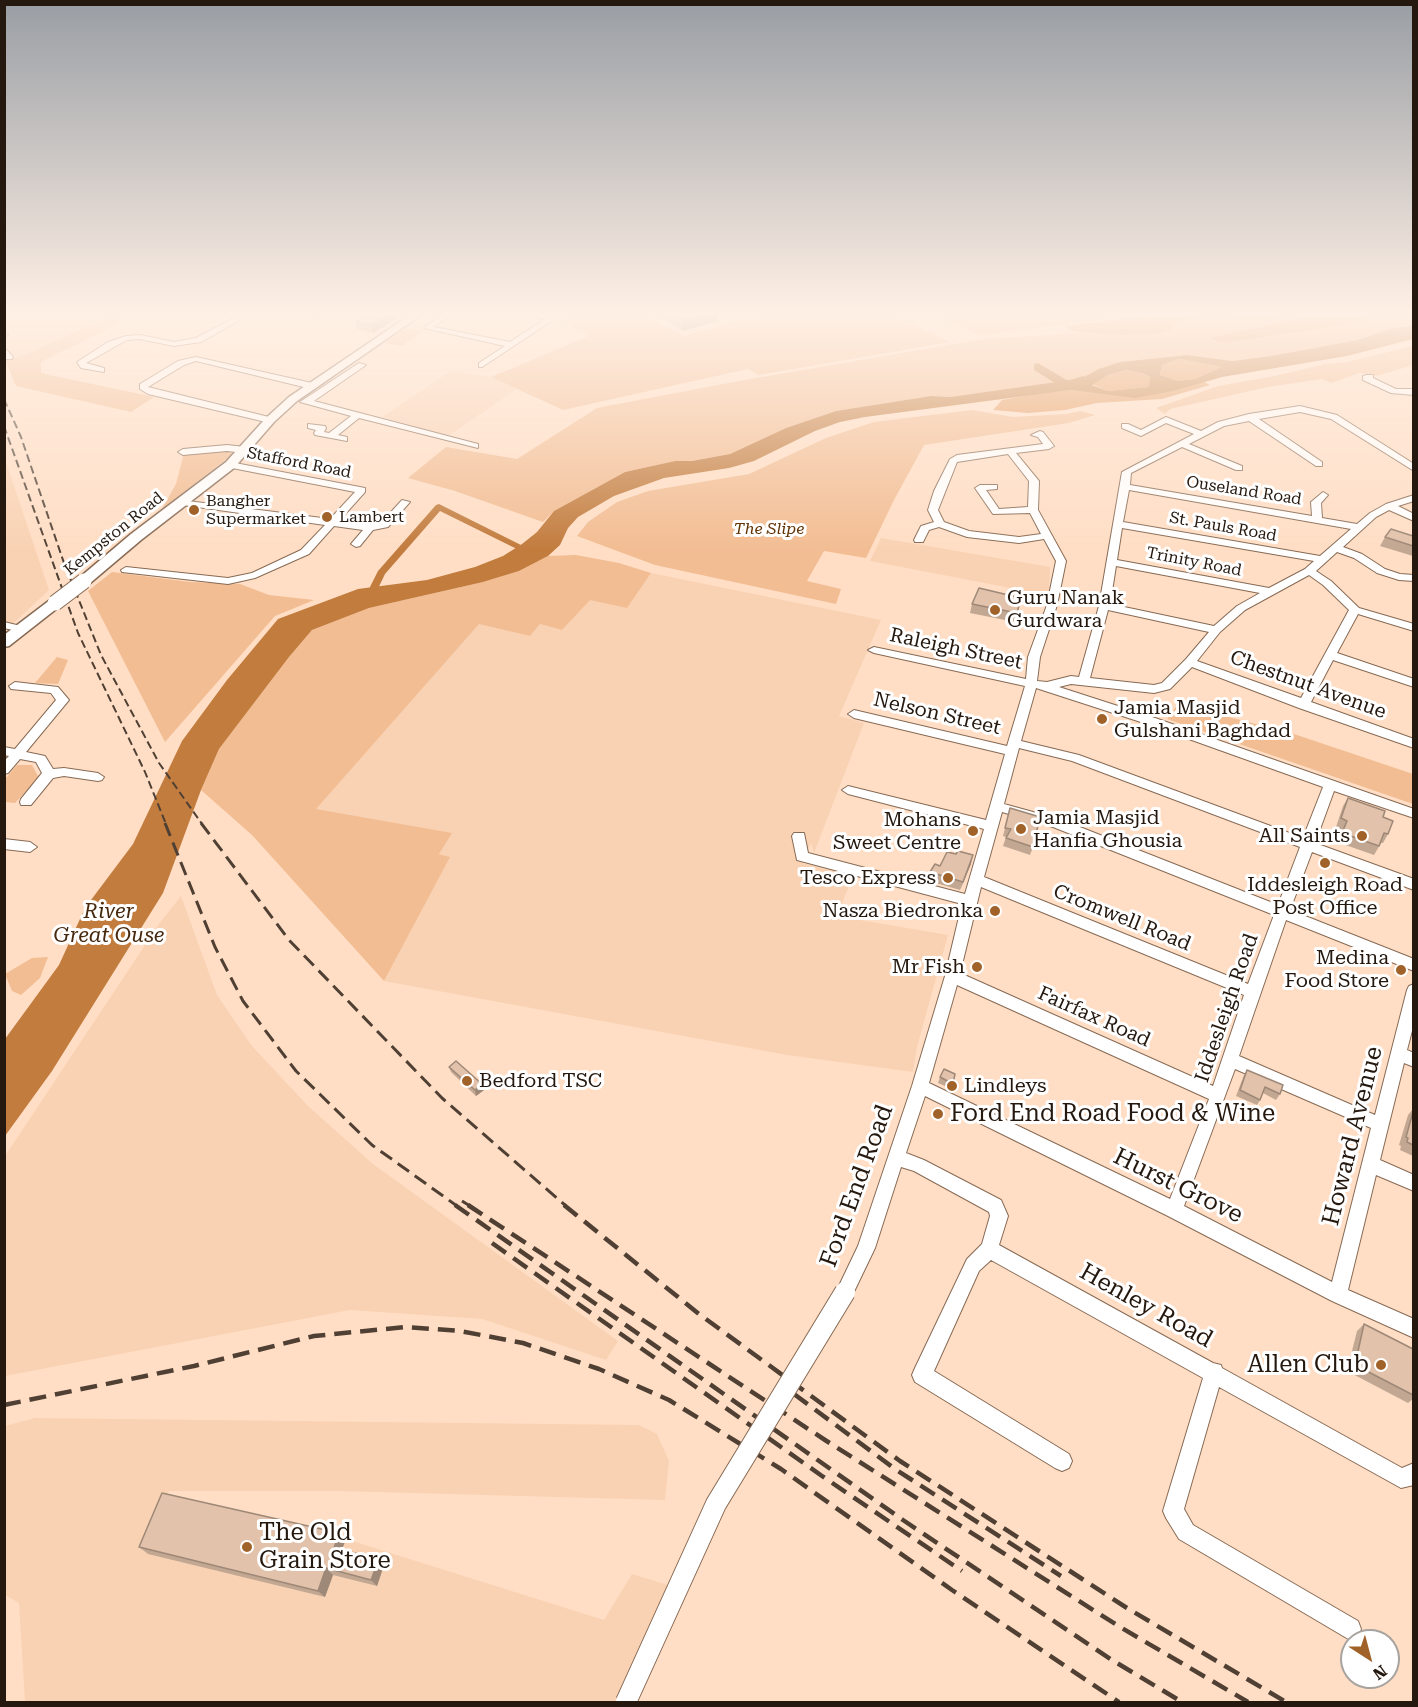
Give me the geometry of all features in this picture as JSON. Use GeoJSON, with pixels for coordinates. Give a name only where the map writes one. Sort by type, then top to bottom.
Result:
{"type":"FeatureCollection","features":[{"type":"Feature","properties":{"kind":"main road","name":"Kempston Road"},"geometry":{"type":"LineString","coordinates":[[4,643],[230,465],[270,420],[305,391]]}},
{"type":"Feature","properties":{"kind":"street"},"geometry":{"type":"LineString","coordinates":[[147,391],[270,420]]}},
{"type":"Feature","properties":{"kind":"street"},"geometry":{"type":"LineString","coordinates":[[307,402],[324,391]]}},
{"type":"Feature","properties":{"kind":"street"},"geometry":{"type":"LineString","coordinates":[[1393,391],[1413,392]]}},
{"type":"Feature","properties":{"kind":"street"},"geometry":{"type":"LineString","coordinates":[[293,399],[475,446]]}},
{"type":"Feature","properties":{"kind":"street"},"geometry":{"type":"LineString","coordinates":[[1081,698],[1087,682],[1104,606],[1127,472],[1221,424],[1291,409],[1318,411],[1334,417],[1413,468]]}},
{"type":"Feature","properties":{"kind":"street"},"geometry":{"type":"LineString","coordinates":[[331,436],[358,415]]}},
{"type":"Feature","properties":{"kind":"street"},"geometry":{"type":"LineString","coordinates":[[1249,417],[1319,464]]}},
{"type":"Feature","properties":{"kind":"street"},"geometry":{"type":"LineString","coordinates":[[1125,426],[1141,433],[1166,420],[1201,434]]}},
{"type":"Feature","properties":{"kind":"street"},"geometry":{"type":"LineString","coordinates":[[311,426],[322,428],[318,433],[344,439]]}},
{"type":"Feature","properties":{"kind":"street"},"geometry":{"type":"LineString","coordinates":[[940,524],[933,510],[953,462],[964,456],[1049,446],[1040,434],[1035,435]]}},
{"type":"Feature","properties":{"kind":"street"},"geometry":{"type":"LineString","coordinates":[[1182,444],[1239,468]]}},
{"type":"Feature","properties":{"kind":"street"},"geometry":{"type":"LineString","coordinates":[[183,452],[227,448],[245,450]]}},
{"type":"Feature","properties":{"kind":"street","name":"Ford End Road"},"geometry":{"type":"LineString","coordinates":[[626,1702],[716,1504],[845,1292],[866,1248],[920,1086],[1031,684],[1034,657],[1052,605],[1061,567],[1061,561],[1033,510],[1034,481],[1010,451]]}},
{"type":"Feature","properties":{"kind":"street","name":"Stafford Road"},"geometry":{"type":"LineString","coordinates":[[230,465],[362,490],[333,522]]}},
{"type":"Feature","properties":{"kind":"street"},"geometry":{"type":"LineString","coordinates":[[994,487],[980,488],[996,512],[1033,510]]}},
{"type":"Feature","properties":{"kind":"street","name":"Ouseland Road"},"geometry":{"type":"LineString","coordinates":[[1125,487],[1357,527]]}},
{"type":"Feature","properties":{"kind":"street"},"geometry":{"type":"LineString","coordinates":[[1317,519],[1316,502],[1324,495]]}},
{"type":"Feature","properties":{"kind":"street"},"geometry":{"type":"LineString","coordinates":[[1047,686],[1071,680],[1159,688],[1171,683],[1216,630],[1241,608],[1309,571],[1357,527],[1389,506],[1413,498]]}},
{"type":"Feature","properties":{"kind":"street"},"geometry":{"type":"LineString","coordinates":[[183,502],[370,528],[384,525],[405,502]]}},
{"type":"Feature","properties":{"kind":"street"},"geometry":{"type":"LineString","coordinates":[[1389,506],[1413,518]]}},
{"type":"Feature","properties":{"kind":"street"},"geometry":{"type":"LineString","coordinates":[[126,570],[228,581],[242,579],[305,552],[333,522]]}},
{"type":"Feature","properties":{"kind":"street"},"geometry":{"type":"LineString","coordinates":[[919,540],[926,528],[940,524],[967,534],[1019,540],[1046,536]]}},
{"type":"Feature","properties":{"kind":"street","name":"St. Pauls Road"},"geometry":{"type":"LineString","coordinates":[[1118,524],[1322,559]]}},
{"type":"Feature","properties":{"kind":"street"},"geometry":{"type":"LineString","coordinates":[[357,544],[370,528]]}},
{"type":"Feature","properties":{"kind":"street"},"geometry":{"type":"LineString","coordinates":[[1335,547],[1358,556],[1381,571],[1399,577],[1413,578]]}},
{"type":"Feature","properties":{"kind":"street","name":"Trinity Road"},"geometry":{"type":"LineString","coordinates":[[1110,562],[1271,592]]}},
{"type":"Feature","properties":{"kind":"street"},"geometry":{"type":"LineString","coordinates":[[1309,571],[1327,583],[1355,610],[1413,628]]}},
{"type":"Feature","properties":{"kind":"street"},"geometry":{"type":"LineString","coordinates":[[1104,606],[1216,630]]}},
{"type":"Feature","properties":{"kind":"street"},"geometry":{"type":"LineString","coordinates":[[1303,705],[1355,610]]}},
{"type":"Feature","properties":{"kind":"street"},"geometry":{"type":"LineString","coordinates":[[4,625],[21,629]]}},
{"type":"Feature","properties":{"kind":"street","name":"Raleigh Street"},"geometry":{"type":"LineString","coordinates":[[874,650],[1031,684]]}},
{"type":"Feature","properties":{"kind":"street"},"geometry":{"type":"LineString","coordinates":[[1330,655],[1413,683]]}},
{"type":"Feature","properties":{"kind":"street","name":"Chestnut Avenue"},"geometry":{"type":"LineString","coordinates":[[1190,662],[1413,744]]}},
{"type":"Feature","properties":{"kind":"street"},"geometry":{"type":"LineString","coordinates":[[1031,684],[1047,686],[1067,695],[1413,814]]}},
{"type":"Feature","properties":{"kind":"street"},"geometry":{"type":"LineString","coordinates":[[4,770],[63,700],[54,690],[15,686]]}},
{"type":"Feature","properties":{"kind":"street","name":"Nelson Street"},"geometry":{"type":"LineString","coordinates":[[854,714],[1075,758],[1413,885]]}},
{"type":"Feature","properties":{"kind":"street"},"geometry":{"type":"LineString","coordinates":[[4,751],[41,759],[50,774]]}},
{"type":"Feature","properties":{"kind":"street"},"geometry":{"type":"LineString","coordinates":[[26,802],[50,774],[64,772],[98,777]]}},
{"type":"Feature","properties":{"kind":"street","name":"Iddesleigh Road"},"geometry":{"type":"LineString","coordinates":[[1174,1210],[1218,1096],[1252,992],[1309,846],[1330,785]]}},
{"type":"Feature","properties":{"kind":"street"},"geometry":{"type":"LineString","coordinates":[[848,790],[990,826]]}},
{"type":"Feature","properties":{"kind":"street"},"geometry":{"type":"LineString","coordinates":[[996,807],[1057,823],[1413,965]]}},
{"type":"Feature","properties":{"kind":"street"},"geometry":{"type":"LineString","coordinates":[[800,836],[802,856],[970,901]]}},
{"type":"Feature","properties":{"kind":"street"},"geometry":{"type":"LineString","coordinates":[[4,844],[30,847]]}},
{"type":"Feature","properties":{"kind":"street","name":"Cromwell Road"},"geometry":{"type":"LineString","coordinates":[[977,880],[1252,992]]}},
{"type":"Feature","properties":{"kind":"street","name":"Fairfax Road"},"geometry":{"type":"LineString","coordinates":[[952,976],[1218,1096]]}},
{"type":"Feature","properties":{"kind":"street","name":"Howard Avenue"},"geometry":{"type":"LineString","coordinates":[[1338,1295],[1379,1124],[1406,1057],[1413,990]]}},
{"type":"Feature","properties":{"kind":"street"},"geometry":{"type":"LineString","coordinates":[[1231,1060],[1379,1124]]}},
{"type":"Feature","properties":{"kind":"street","name":"Hurst Grove"},"geometry":{"type":"LineString","coordinates":[[920,1086],[1174,1210],[1338,1295],[1413,1329]]}},
{"type":"Feature","properties":{"kind":"street"},"geometry":{"type":"LineString","coordinates":[[896,1158],[918,1165],[995,1206],[999,1216],[988,1249],[973,1265],[922,1375],[1062,1461]]}},
{"type":"Feature","properties":{"kind":"street"},"geometry":{"type":"LineString","coordinates":[[1370,1164],[1413,1183]]}},
{"type":"Feature","properties":{"kind":"street","name":"Henley Road"},"geometry":{"type":"LineString","coordinates":[[988,1249],[1214,1372],[1401,1478],[1412,1476],[1413,1473]]}},
{"type":"Feature","properties":{"kind":"street"},"geometry":{"type":"LineString","coordinates":[[1214,1372],[1173,1511],[1186,1532],[1350,1629]]}},
{"type":"Feature","properties":{"kind":"shaded area"},"geometry":{"type":"Polygon","coordinates":[[[422,391],[515,391],[448,436],[382,417],[422,391]]]}},
{"type":"Feature","properties":{"kind":"shaded area"},"geometry":{"type":"Polygon","coordinates":[[[1065,391],[1135,397],[1191,391],[1162,399],[1097,403],[1065,410],[1028,413],[993,410],[1002,400],[1065,391]]]}},
{"type":"Feature","properties":{"kind":"shaded area"},"geometry":{"type":"Polygon","coordinates":[[[4,456],[49,590],[5,631],[4,631],[4,456]]]}},
{"type":"Feature","properties":{"kind":"shaded area"},"geometry":{"type":"Polygon","coordinates":[[[881,538],[1050,567],[1049,590],[1047,595],[870,561],[881,538]]]}},
{"type":"Feature","properties":{"kind":"shaded area"},"geometry":{"type":"Polygon","coordinates":[[[651,573],[881,620],[839,716],[864,723],[814,853],[811,843],[802,863],[853,876],[837,916],[948,935],[917,1047],[913,1072],[787,1055],[384,981],[449,857],[315,809],[479,623],[530,636],[540,624],[562,630],[590,599],[627,607],[651,573]]]}},
{"type":"Feature","properties":{"kind":"shaded area"},"geometry":{"type":"Polygon","coordinates":[[[181,896],[217,995],[252,1046],[308,1106],[373,1164],[618,1341],[606,1360],[482,1319],[350,1310],[5,1376],[5,1156],[159,924],[181,896]]]}},
{"type":"Feature","properties":{"kind":"shaded area"},"geometry":{"type":"Polygon","coordinates":[[[35,1418],[639,1425],[657,1434],[669,1461],[665,1500],[339,1491],[169,1491],[165,1499],[346,1539],[604,1620],[632,1574],[671,1586],[616,1702],[25,1702],[19,1603],[5,1595],[5,1426],[35,1418]]]}},
{"type":"Feature","properties":{"kind":"green space"},"geometry":{"type":"Polygon","coordinates":[[[37,391],[124,391],[154,397],[131,412],[37,391]]]}},
{"type":"Feature","properties":{"kind":"green space"},"geometry":{"type":"Polygon","coordinates":[[[521,391],[650,391],[563,410],[521,391]]]}},
{"type":"Feature","properties":{"kind":"green space"},"geometry":{"type":"Polygon","coordinates":[[[688,391],[995,391],[950,397],[931,396],[836,411],[786,428],[730,454],[692,461],[675,461],[625,472],[554,511],[543,522],[455,491],[408,478],[446,447],[517,459],[597,408],[688,391]]]}},
{"type":"Feature","properties":{"kind":"green space"},"geometry":{"type":"Polygon","coordinates":[[[1205,391],[1252,391],[1170,409],[1165,414],[1156,408],[1205,391]]]}},
{"type":"Feature","properties":{"kind":"green space","name":"The Slipe"},"geometry":{"type":"Polygon","coordinates":[[[972,410],[1013,417],[1081,411],[1095,415],[1069,423],[924,445],[866,558],[824,551],[807,581],[841,589],[836,604],[655,565],[577,536],[588,522],[617,502],[648,491],[749,474],[826,438],[874,422],[972,410]]]}},
{"type":"Feature","properties":{"kind":"green space"},"geometry":{"type":"Polygon","coordinates":[[[227,450],[233,454],[162,509],[176,484],[184,453],[227,450]]]}},
{"type":"Feature","properties":{"kind":"green space"},"geometry":{"type":"Polygon","coordinates":[[[576,555],[619,563],[651,573],[627,608],[590,600],[562,630],[540,624],[530,636],[479,624],[316,809],[452,833],[439,854],[450,857],[384,981],[252,835],[201,790],[219,749],[312,630],[369,608],[483,582],[519,571],[548,556],[576,555]]]}},
{"type":"Feature","properties":{"kind":"green space"},"geometry":{"type":"Polygon","coordinates":[[[112,572],[190,582],[240,584],[269,595],[314,600],[275,616],[165,742],[88,591],[112,572]]]}},
{"type":"Feature","properties":{"kind":"green space"},"geometry":{"type":"Polygon","coordinates":[[[57,657],[68,660],[58,684],[35,683],[57,657]]]}},
{"type":"Feature","properties":{"kind":"green space"},"geometry":{"type":"Polygon","coordinates":[[[1178,704],[1291,733],[1413,774],[1413,804],[1167,719],[1178,704]]]}},
{"type":"Feature","properties":{"kind":"green space"},"geometry":{"type":"Polygon","coordinates":[[[17,765],[32,765],[39,778],[15,803],[5,802],[5,779],[17,765]]]}},
{"type":"Feature","properties":{"kind":"green space"},"geometry":{"type":"Polygon","coordinates":[[[48,957],[40,978],[21,995],[12,991],[5,974],[32,958],[48,957]]]}},
{"type":"Feature","properties":{"kind":"water","name":"River Great Ouse"},"geometry":{"type":"Polygon","coordinates":[[[995,391],[1066,391],[840,422],[815,431],[754,461],[729,468],[664,478],[614,496],[578,517],[568,528],[560,545],[548,556],[519,571],[483,582],[369,608],[312,630],[219,749],[201,790],[163,893],[52,1071],[5,1136],[5,1039],[59,965],[85,908],[133,844],[182,741],[227,680],[278,619],[358,589],[427,580],[475,567],[503,556],[537,532],[554,511],[625,472],[675,461],[692,461],[730,454],[786,428],[836,411],[931,396],[950,397],[995,391]]]}},
{"type":"Feature","properties":{"kind":"water","name":"River Great Ouse"},"geometry":{"type":"Polygon","coordinates":[[[1076,391],[1175,391],[1135,398],[1076,391]]]}},
{"type":"Feature","properties":{"kind":"building"},"geometry":{"type":"Polygon","coordinates":[[[1391,529],[1413,536],[1413,546],[1385,537],[1391,529]]]}},
{"type":"Feature","properties":{"kind":"building"},"geometry":{"type":"Polygon","coordinates":[[[979,588],[1021,598],[1017,613],[972,604],[979,588]]]}},
{"type":"Feature","properties":{"kind":"building","name":"All Saints"},"geometry":{"type":"Polygon","coordinates":[[[1348,798],[1385,811],[1383,817],[1393,821],[1388,834],[1384,833],[1379,846],[1342,833],[1347,821],[1341,818],[1348,798]]]}},
{"type":"Feature","properties":{"kind":"building","name":"Jamia Masjid Hanfia Ghousia"},"geometry":{"type":"Polygon","coordinates":[[[1010,808],[1040,817],[1033,847],[1006,838],[1011,829],[1005,828],[1010,808]]]}},
{"type":"Feature","properties":{"kind":"building"},"geometry":{"type":"Polygon","coordinates":[[[958,851],[973,855],[963,882],[930,872],[935,864],[940,866],[947,852],[956,854],[958,851]]]}},
{"type":"Feature","properties":{"kind":"building"},"geometry":{"type":"Polygon","coordinates":[[[456,1061],[482,1084],[475,1090],[449,1067],[456,1061]]]}},
{"type":"Feature","properties":{"kind":"building"},"geometry":{"type":"Polygon","coordinates":[[[944,1069],[955,1074],[953,1084],[940,1077],[944,1069]]]}},
{"type":"Feature","properties":{"kind":"building"},"geometry":{"type":"Polygon","coordinates":[[[1247,1070],[1283,1085],[1280,1094],[1265,1087],[1260,1100],[1240,1090],[1247,1070]]]}},
{"type":"Feature","properties":{"kind":"building"},"geometry":{"type":"Polygon","coordinates":[[[1413,1112],[1413,1145],[1407,1142],[1406,1137],[1413,1112]]]}},
{"type":"Feature","properties":{"kind":"building","name":"Allen Club"},"geometry":{"type":"Polygon","coordinates":[[[1364,1324],[1413,1349],[1413,1395],[1355,1365],[1364,1324]]]}},
{"type":"Feature","properties":{"kind":"building","name":"The Old Grain Store"},"geometry":{"type":"Polygon","coordinates":[[[162,1493],[339,1533],[334,1548],[379,1559],[371,1580],[326,1568],[318,1591],[139,1547],[162,1493]]]}},
{"type":"Feature","properties":{"kind":"waterway"},"geometry":{"type":"LineString","coordinates":[[371,595],[381,573],[439,507],[528,551]]}},
{"type":"Feature","properties":{"kind":"railway"},"geometry":{"type":"LineString","coordinates":[[4,399],[21,437],[64,563],[101,655],[159,763],[202,824]]}},
{"type":"Feature","properties":{"kind":"railway"},"geometry":{"type":"LineString","coordinates":[[4,426],[78,633],[145,772],[166,824]]}},
{"type":"Feature","properties":{"kind":"railway"},"geometry":{"type":"LineString","coordinates":[[165,823],[215,947],[243,1001],[296,1071],[372,1145],[457,1206]]}},
{"type":"Feature","properties":{"kind":"railway"},"geometry":{"type":"LineString","coordinates":[[201,823],[289,940],[442,1098],[566,1206]]}},
{"type":"Feature","properties":{"kind":"railway"},"geometry":{"type":"LineString","coordinates":[[462,1201],[470,1206]]}},
{"type":"Feature","properties":{"kind":"railway"},"geometry":{"type":"LineString","coordinates":[[455,1205],[903,1520],[1112,1660],[1182,1702]]}},
{"type":"Feature","properties":{"kind":"railway"},"geometry":{"type":"LineString","coordinates":[[468,1205],[825,1440],[1120,1627],[1248,1702]]}},
{"type":"Feature","properties":{"kind":"railway"},"geometry":{"type":"LineString","coordinates":[[564,1205],[699,1314],[900,1461],[1127,1608],[1286,1702]]}},
{"type":"Feature","properties":{"kind":"railway"},"geometry":{"type":"LineString","coordinates":[[492,1243],[822,1476],[962,1571]]}},
{"type":"Feature","properties":{"kind":"railway"},"geometry":{"type":"LineString","coordinates":[[4,1405],[194,1366],[314,1336],[406,1327],[460,1331],[523,1343],[599,1369],[669,1400],[781,1469],[952,1590],[1119,1702]]}},
{"type":"Feature","properties":{"kind":"railway"},"geometry":{"type":"LineString","coordinates":[[794,1394],[895,1469],[1061,1576]]}},
{"type":"Feature","properties":{"kind":"place","name":"Bangher Supermarket"},"geometry":{"type":"Point","coordinates":[194,510]}},
{"type":"Feature","properties":{"kind":"place","name":"Lambert"},"geometry":{"type":"Point","coordinates":[327,517]}},
{"type":"Feature","properties":{"kind":"place","name":"Guru Nanak Gurdwara"},"geometry":{"type":"Point","coordinates":[995,610]}},
{"type":"Feature","properties":{"kind":"place","name":"Jamia Masjid Gulshani Baghdad"},"geometry":{"type":"Point","coordinates":[1102,719]}},
{"type":"Feature","properties":{"kind":"place","name":"Jamia Masjid Hanfia Ghousia"},"geometry":{"type":"Point","coordinates":[1021,829]}},
{"type":"Feature","properties":{"kind":"place","name":"Mohans Sweet Centre"},"geometry":{"type":"Point","coordinates":[973,831]}},
{"type":"Feature","properties":{"kind":"place","name":"All Saints"},"geometry":{"type":"Point","coordinates":[1362,836]}},
{"type":"Feature","properties":{"kind":"place","name":"Iddesleigh Road Post Office"},"geometry":{"type":"Point","coordinates":[1325,863]}},
{"type":"Feature","properties":{"kind":"place","name":"Tesco Express"},"geometry":{"type":"Point","coordinates":[948,878]}},
{"type":"Feature","properties":{"kind":"place","name":"Nasza Biedronka"},"geometry":{"type":"Point","coordinates":[995,911]}},
{"type":"Feature","properties":{"kind":"place","name":"Mr Fish"},"geometry":{"type":"Point","coordinates":[977,967]}},
{"type":"Feature","properties":{"kind":"place","name":"Medina Food Store"},"geometry":{"type":"Point","coordinates":[1401,970]}},
{"type":"Feature","properties":{"kind":"place","name":"Bedford TSC"},"geometry":{"type":"Point","coordinates":[467,1081]}},
{"type":"Feature","properties":{"kind":"place","name":"Lindleys"},"geometry":{"type":"Point","coordinates":[952,1086]}},
{"type":"Feature","properties":{"kind":"place","name":"Ford End Road Food & Wine"},"geometry":{"type":"Point","coordinates":[938,1114]}},
{"type":"Feature","properties":{"kind":"place","name":"Allen Club"},"geometry":{"type":"Point","coordinates":[1381,1365]}},
{"type":"Feature","properties":{"kind":"place","name":"The Old Grain Store"},"geometry":{"type":"Point","coordinates":[247,1547]}}]}
